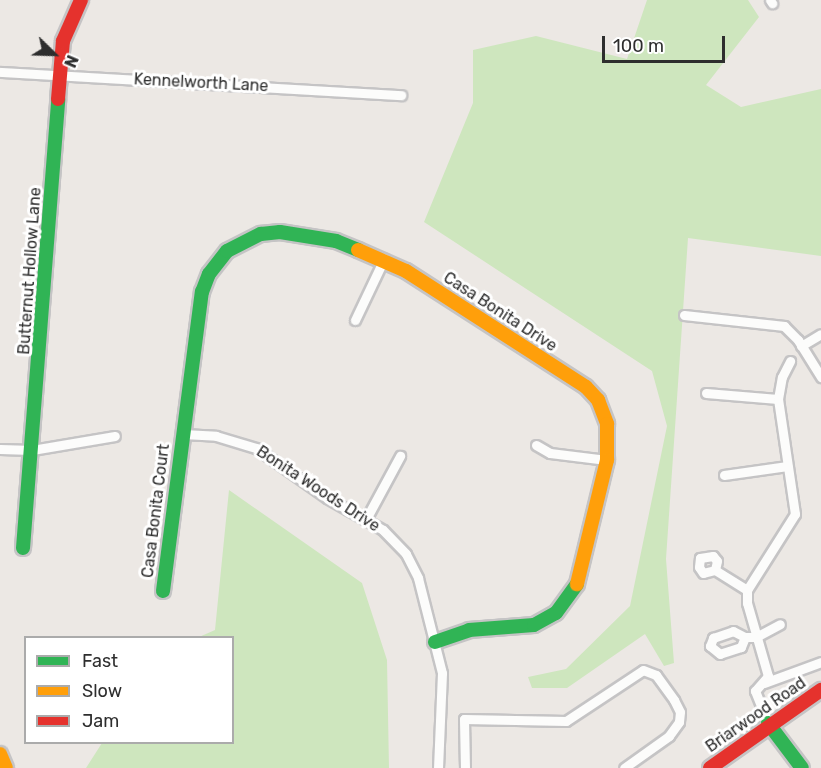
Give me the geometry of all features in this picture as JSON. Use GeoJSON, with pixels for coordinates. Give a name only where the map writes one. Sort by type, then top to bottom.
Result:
{"type":"FeatureCollection","features":[{"type":"Feature","properties":{"kind":"street","name":"Butternut Hollow Lane"},"geometry":{"type":"LineString","coordinates":[[23,548],[63,41],[81,0]]}},
{"type":"Feature","properties":{"kind":"street","name":"Kennelworth Lane"},"geometry":{"type":"LineString","coordinates":[[0,72],[401,95]]}},
{"type":"Feature","properties":{"kind":"street","name":"Casa Bonita Drive"},"geometry":{"type":"LineString","coordinates":[[183,434],[202,292],[214,266],[227,251],[252,237],[280,232],[336,241],[384,259],[586,387],[605,417],[607,460],[591,516],[582,574],[563,607],[534,625],[469,630],[435,642]]}},
{"type":"Feature","properties":{"kind":"street"},"geometry":{"type":"LineString","coordinates":[[355,320],[384,259]]}},
{"type":"Feature","properties":{"kind":"street"},"geometry":{"type":"LineString","coordinates":[[684,315],[778,323],[794,334],[821,377]]}},
{"type":"Feature","properties":{"kind":"street"},"geometry":{"type":"LineString","coordinates":[[801,346],[821,334]]}},
{"type":"Feature","properties":{"kind":"street"},"geometry":{"type":"LineString","coordinates":[[790,361],[782,377],[778,399],[795,514],[747,590],[756,637],[768,676],[755,691],[768,723],[802,768]]}},
{"type":"Feature","properties":{"kind":"street"},"geometry":{"type":"LineString","coordinates":[[706,393],[778,399]]}},
{"type":"Feature","properties":{"kind":"street","name":"Bonita Woods Drive"},"geometry":{"type":"LineString","coordinates":[[183,434],[216,436],[256,448],[327,498],[388,534],[406,554],[418,578],[435,642],[442,685],[438,768]]}},
{"type":"Feature","properties":{"kind":"street","name":"Casa Bonita Court"},"geometry":{"type":"LineString","coordinates":[[163,591],[183,434]]}},
{"type":"Feature","properties":{"kind":"street"},"geometry":{"type":"LineString","coordinates":[[0,449],[32,450],[115,436]]}},
{"type":"Feature","properties":{"kind":"street"},"geometry":{"type":"LineString","coordinates":[[536,445],[550,453],[607,460]]}},
{"type":"Feature","properties":{"kind":"street"},"geometry":{"type":"LineString","coordinates":[[366,519],[400,456]]}},
{"type":"Feature","properties":{"kind":"street"},"geometry":{"type":"LineString","coordinates":[[724,475],[787,466]]}},
{"type":"Feature","properties":{"kind":"street"},"geometry":{"type":"LineString","coordinates":[[715,570],[747,590]]}},
{"type":"Feature","properties":{"kind":"street"},"geometry":{"type":"LineString","coordinates":[[745,637],[756,637],[780,624]]}},
{"type":"Feature","properties":{"kind":"street"},"geometry":{"type":"LineString","coordinates":[[764,683],[821,662]]}},
{"type":"Feature","properties":{"kind":"street"},"geometry":{"type":"LineString","coordinates":[[465,768],[464,719],[566,721],[643,670],[656,675],[674,700],[680,712],[679,723],[669,736],[624,768]]}},
{"type":"Feature","properties":{"kind":"street","name":"Briarwood Road"},"geometry":{"type":"LineString","coordinates":[[710,768],[768,723],[821,690]]}},
{"type":"Feature","properties":{"kind":"street"},"geometry":{"type":"LineString","coordinates":[[0,754],[6,768]]}},
{"type":"Feature","properties":{"kind":"green space"},"geometry":{"type":"Polygon","coordinates":[[[647,0],[748,0],[759,17],[706,85],[741,107],[821,89],[821,256],[688,238],[666,559],[674,663],[664,666],[645,634],[567,688],[532,688],[528,677],[566,669],[630,606],[667,426],[652,371],[424,222],[473,103],[473,50],[536,36],[627,59],[647,0]]]}},
{"type":"Feature","properties":{"kind":"green space"},"geometry":{"type":"Polygon","coordinates":[[[229,490],[362,583],[387,660],[389,768],[86,768],[101,744],[234,744],[234,636],[201,636],[215,630],[229,490]]]}},
{"type":"Feature","properties":{"kind":"traffic: fast"},"geometry":{"type":"LineString","coordinates":[[23,548],[58,99]]}},
{"type":"Feature","properties":{"kind":"traffic: fast"},"geometry":{"type":"LineString","coordinates":[[163,591],[202,292],[209,274],[227,251],[261,234],[280,232],[336,241],[358,250]]}},
{"type":"Feature","properties":{"kind":"traffic: fast"},"geometry":{"type":"LineString","coordinates":[[435,642],[469,630],[534,625],[556,613],[577,584]]}},
{"type":"Feature","properties":{"kind":"traffic: fast"},"geometry":{"type":"LineString","coordinates":[[768,723],[802,768]]}},
{"type":"Feature","properties":{"kind":"traffic: slow"},"geometry":{"type":"LineString","coordinates":[[358,250],[406,271],[586,387],[598,400],[607,424],[607,460],[577,584]]}},
{"type":"Feature","properties":{"kind":"traffic: slow"},"geometry":{"type":"LineString","coordinates":[[0,754],[6,768]]}},
{"type":"Feature","properties":{"kind":"traffic: jam"},"geometry":{"type":"LineString","coordinates":[[58,99],[63,41],[81,0]]}},
{"type":"Feature","properties":{"kind":"traffic: jam"},"geometry":{"type":"LineString","coordinates":[[710,768],[821,690]]}}]}
